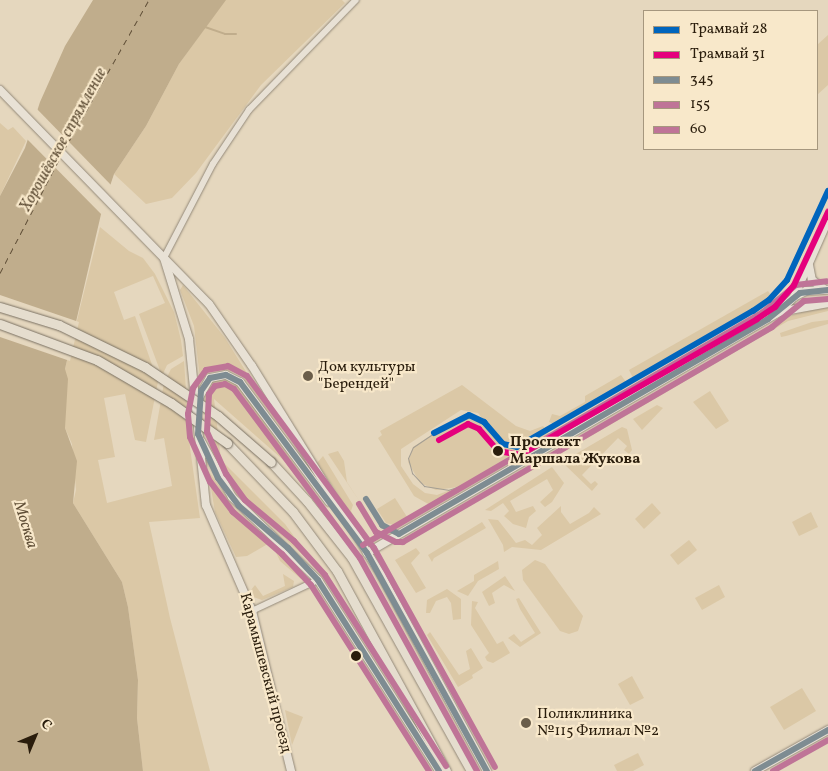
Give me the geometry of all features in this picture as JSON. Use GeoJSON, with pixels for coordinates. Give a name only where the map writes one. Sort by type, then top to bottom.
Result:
{"type":"FeatureCollection","features":[{"type":"Feature","properties":{"kind":"main road"},"geometry":{"type":"LineString","coordinates":[[0,307],[59,325],[145,367],[218,416],[271,462],[307,501],[352,558],[471,771]]}},
{"type":"Feature","properties":{"kind":"main road"},"geometry":{"type":"LineString","coordinates":[[0,324],[97,360],[171,403],[227,443],[293,512],[337,571],[446,771]]}},
{"type":"Feature","properties":{"kind":"street"},"geometry":{"type":"LineString","coordinates":[[164,258],[213,164],[249,110],[356,0]]}},
{"type":"Feature","properties":{"kind":"street"},"geometry":{"type":"LineString","coordinates":[[0,90],[126,220],[196,288],[231,335],[348,527]]}},
{"type":"Feature","properties":{"kind":"street"},"geometry":{"type":"LineString","coordinates":[[0,98],[13,105]]}},
{"type":"Feature","properties":{"kind":"street"},"geometry":{"type":"LineString","coordinates":[[794,297],[828,220]]}},
{"type":"Feature","properties":{"kind":"street","name":"Карамышевский проезд"},"geometry":{"type":"LineString","coordinates":[[164,258],[190,339],[204,495],[219,537],[252,610],[291,771]]}},
{"type":"Feature","properties":{"kind":"street"},"geometry":{"type":"LineString","coordinates":[[809,265],[812,280],[827,290]]}},
{"type":"Feature","properties":{"kind":"street"},"geometry":{"type":"LineString","coordinates":[[367,553],[777,313],[794,297],[806,291],[827,290]]}},
{"type":"Feature","properties":{"kind":"street"},"geometry":{"type":"LineString","coordinates":[[794,297],[797,303],[806,306]]}},
{"type":"Feature","properties":{"kind":"street"},"geometry":{"type":"LineString","coordinates":[[777,313],[806,306],[828,304]]}},
{"type":"Feature","properties":{"kind":"street"},"geometry":{"type":"LineString","coordinates":[[196,405],[200,391],[210,378],[226,374],[240,382],[367,553],[487,771]]}},
{"type":"Feature","properties":{"kind":"street"},"geometry":{"type":"LineString","coordinates":[[198,434],[212,467],[232,497],[318,580],[439,771]]}},
{"type":"Feature","properties":{"kind":"street"},"geometry":{"type":"LineString","coordinates":[[252,610],[318,580]]}},
{"type":"Feature","properties":{"kind":"street"},"geometry":{"type":"LineString","coordinates":[[755,771],[828,730]]}},
{"type":"Feature","properties":{"kind":"shaded area"},"geometry":{"type":"Polygon","coordinates":[[[225,0],[342,0],[345,3],[261,85],[196,173],[172,198],[146,204],[114,174],[146,126],[179,64],[225,0]]]}},
{"type":"Feature","properties":{"kind":"shaded area"},"geometry":{"type":"Polygon","coordinates":[[[828,35],[828,85],[818,94],[818,44],[828,35]]]}},
{"type":"Feature","properties":{"kind":"shaded area"},"geometry":{"type":"Polygon","coordinates":[[[0,123],[8,130],[13,127],[26,141],[0,196],[0,123]]]}},
{"type":"Feature","properties":{"kind":"shaded area"},"geometry":{"type":"Polygon","coordinates":[[[100,227],[129,251],[143,258],[155,274],[174,312],[181,340],[183,356],[167,365],[162,376],[139,314],[165,303],[153,276],[114,292],[124,320],[135,316],[158,382],[146,442],[135,440],[125,394],[104,398],[115,457],[98,460],[107,503],[172,486],[164,438],[154,440],[164,383],[171,369],[184,361],[190,448],[200,518],[149,522],[170,618],[210,771],[143,771],[137,718],[138,680],[128,607],[122,582],[73,503],[76,490],[72,444],[65,428],[65,369],[100,227]]]}},
{"type":"Feature","properties":{"kind":"shaded area"},"geometry":{"type":"Polygon","coordinates":[[[183,285],[225,338],[284,432],[240,373],[216,368],[200,379],[194,326],[180,290],[183,285]]]}},
{"type":"Feature","properties":{"kind":"shaded area"},"geometry":{"type":"Polygon","coordinates":[[[768,291],[770,294],[767,299],[751,310],[633,378],[629,370],[768,291]]]}},
{"type":"Feature","properties":{"kind":"shaded area"},"geometry":{"type":"Polygon","coordinates":[[[816,308],[828,308],[828,311],[788,321],[519,478],[517,475],[786,317],[816,308]]]}},
{"type":"Feature","properties":{"kind":"shaded area"},"geometry":{"type":"Polygon","coordinates":[[[828,320],[828,324],[781,337],[780,333],[812,322],[828,320]]]}},
{"type":"Feature","properties":{"kind":"shaded area"},"geometry":{"type":"Polygon","coordinates":[[[621,375],[626,382],[554,424],[549,422],[552,414],[560,416],[585,402],[585,396],[621,375]]]}},
{"type":"Feature","properties":{"kind":"shaded area"},"geometry":{"type":"Polygon","coordinates":[[[225,378],[237,384],[320,500],[289,465],[214,399],[221,460],[285,524],[341,601],[307,559],[236,494],[217,464],[210,448],[204,393],[212,381],[225,378]]]}},
{"type":"Feature","properties":{"kind":"shaded area"},"geometry":{"type":"Polygon","coordinates":[[[462,385],[516,426],[530,431],[543,426],[552,437],[437,505],[430,505],[414,496],[378,438],[382,435],[380,431],[462,385]],[[461,410],[401,449],[401,466],[413,484],[425,493],[437,495],[458,487],[436,490],[420,483],[408,462],[413,447],[462,416],[473,416],[488,426],[478,413],[461,410]]]}},
{"type":"Feature","properties":{"kind":"shaded area"},"geometry":{"type":"Polygon","coordinates":[[[710,391],[729,421],[716,429],[693,402],[710,391]]]}},
{"type":"Feature","properties":{"kind":"shaded area"},"geometry":{"type":"Polygon","coordinates":[[[657,405],[663,408],[642,430],[633,419],[657,405]]]}},
{"type":"Feature","properties":{"kind":"shaded area"},"geometry":{"type":"Polygon","coordinates":[[[622,427],[627,429],[632,450],[629,454],[624,450],[627,446],[618,438],[582,475],[591,484],[595,481],[598,484],[592,491],[562,462],[622,427]]]}},
{"type":"Feature","properties":{"kind":"shaded area"},"geometry":{"type":"Polygon","coordinates":[[[338,451],[344,461],[347,482],[360,502],[328,454],[338,451]]]}},
{"type":"Feature","properties":{"kind":"shaded area"},"geometry":{"type":"Polygon","coordinates":[[[323,456],[353,505],[351,511],[367,538],[317,463],[323,456]]]}},
{"type":"Feature","properties":{"kind":"shaded area"},"geometry":{"type":"Polygon","coordinates":[[[552,467],[564,483],[552,502],[545,507],[540,502],[553,490],[547,479],[510,501],[516,512],[533,506],[536,511],[529,517],[526,528],[513,524],[504,516],[509,511],[503,503],[491,511],[485,510],[552,467]]]}},
{"type":"Feature","properties":{"kind":"shaded area"},"geometry":{"type":"Polygon","coordinates":[[[208,470],[235,509],[284,552],[310,580],[301,579],[280,561],[271,542],[247,556],[236,557],[215,512],[208,470]]]}},
{"type":"Feature","properties":{"kind":"shaded area"},"geometry":{"type":"Polygon","coordinates":[[[395,498],[409,520],[398,526],[386,523],[377,509],[395,498]]]}},
{"type":"Feature","properties":{"kind":"shaded area"},"geometry":{"type":"Polygon","coordinates":[[[652,503],[661,513],[644,529],[635,519],[652,503]]]}},
{"type":"Feature","properties":{"kind":"shaded area"},"geometry":{"type":"Polygon","coordinates":[[[561,506],[561,512],[570,524],[589,513],[594,507],[601,514],[541,550],[512,547],[504,552],[503,545],[488,519],[498,520],[516,543],[525,540],[532,545],[542,535],[537,528],[561,506]]]}},
{"type":"Feature","properties":{"kind":"shaded area"},"geometry":{"type":"Polygon","coordinates":[[[811,512],[818,527],[799,536],[792,522],[811,512]]]}},
{"type":"Feature","properties":{"kind":"shaded area"},"geometry":{"type":"Polygon","coordinates":[[[482,522],[486,528],[434,558],[432,562],[428,555],[482,522]]]}},
{"type":"Feature","properties":{"kind":"shaded area"},"geometry":{"type":"Polygon","coordinates":[[[689,540],[697,550],[678,565],[670,555],[689,540]]]}},
{"type":"Feature","properties":{"kind":"shaded area"},"geometry":{"type":"Polygon","coordinates":[[[416,548],[420,553],[411,563],[426,588],[416,593],[395,560],[416,548]]]}},
{"type":"Feature","properties":{"kind":"shaded area"},"geometry":{"type":"Polygon","coordinates":[[[535,560],[545,564],[583,616],[578,631],[569,634],[560,631],[523,580],[522,570],[535,560]]]}},
{"type":"Feature","properties":{"kind":"shaded area"},"geometry":{"type":"Polygon","coordinates":[[[498,561],[499,569],[478,581],[468,596],[457,591],[474,581],[474,575],[498,561]]]}},
{"type":"Feature","properties":{"kind":"shaded area"},"geometry":{"type":"Polygon","coordinates":[[[283,574],[294,581],[293,587],[262,600],[253,597],[251,590],[255,585],[263,596],[285,586],[283,574]]]}},
{"type":"Feature","properties":{"kind":"shaded area"},"geometry":{"type":"Polygon","coordinates":[[[505,576],[515,591],[504,585],[492,593],[495,603],[489,606],[482,592],[505,576]]]}},
{"type":"Feature","properties":{"kind":"shaded area"},"geometry":{"type":"Polygon","coordinates":[[[719,585],[725,597],[702,610],[695,598],[719,585]]]}},
{"type":"Feature","properties":{"kind":"shaded area"},"geometry":{"type":"Polygon","coordinates":[[[447,589],[461,599],[461,619],[453,620],[451,603],[447,597],[436,601],[430,613],[426,613],[427,600],[447,589]]]}},
{"type":"Feature","properties":{"kind":"shaded area"},"geometry":{"type":"Polygon","coordinates":[[[519,598],[541,633],[520,647],[508,638],[514,634],[521,642],[535,633],[520,609],[516,599],[519,598]]]}},
{"type":"Feature","properties":{"kind":"shaded area"},"geometry":{"type":"Polygon","coordinates":[[[472,601],[478,602],[475,608],[497,644],[503,641],[510,653],[493,663],[487,661],[485,657],[489,653],[471,625],[472,601]]]}},
{"type":"Feature","properties":{"kind":"shaded area"},"geometry":{"type":"Polygon","coordinates":[[[430,632],[459,675],[470,669],[466,651],[471,648],[483,668],[472,675],[473,678],[458,687],[427,635],[430,632]]]}},
{"type":"Feature","properties":{"kind":"shaded area"},"geometry":{"type":"Polygon","coordinates":[[[632,676],[644,698],[630,705],[618,684],[632,676]]]}},
{"type":"Feature","properties":{"kind":"shaded area"},"geometry":{"type":"Polygon","coordinates":[[[802,688],[816,711],[784,730],[770,707],[802,688]]]}},
{"type":"Feature","properties":{"kind":"shaded area"},"geometry":{"type":"Polygon","coordinates":[[[285,710],[303,717],[292,745],[285,710]]]}},
{"type":"Feature","properties":{"kind":"shaded area"},"geometry":{"type":"Polygon","coordinates":[[[638,753],[644,765],[633,771],[617,771],[614,765],[638,753]]]}},
{"type":"Feature","properties":{"kind":"water"},"geometry":{"type":"Polygon","coordinates":[[[93,0],[226,0],[179,64],[146,126],[114,174],[102,210],[65,369],[68,379],[65,428],[77,461],[73,503],[122,582],[128,607],[138,680],[137,718],[143,771],[0,771],[0,196],[25,148],[40,102],[65,46],[93,0]]]}},
{"type":"Feature","properties":{"kind":"pier"},"geometry":{"type":"Polygon","coordinates":[[[35,107],[112,186],[104,217],[25,137],[35,107]]]}},
{"type":"Feature","properties":{"kind":"pier"},"geometry":{"type":"Polygon","coordinates":[[[0,295],[79,322],[70,361],[0,337],[0,295]]]}},
{"type":"Feature","properties":{"kind":"waterway"},"geometry":{"type":"LineString","coordinates":[[205,27],[225,34],[236,34]]}},
{"type":"Feature","properties":{"kind":"ferry route"},"geometry":{"type":"LineString","coordinates":[[64,150],[149,0]]}},
{"type":"Feature","properties":{"kind":"ferry route"},"geometry":{"type":"LineString","coordinates":[[0,273],[61,156]]}},
{"type":"Feature","properties":{"kind":"tram line","name":"28"},"geometry":{"type":"LineString","coordinates":[[434,433],[469,415],[484,422],[503,444],[517,447],[753,311],[769,300],[787,280],[828,191]]}},
{"type":"Feature","properties":{"kind":"tram line","name":"31"},"geometry":{"type":"LineString","coordinates":[[439,440],[468,424],[479,429],[498,451],[520,455],[757,319],[775,307],[794,285],[828,212]]}},
{"type":"Feature","properties":{"kind":"tram line"},"geometry":{"type":"LineString","coordinates":[[434,433],[413,447],[408,458],[412,473],[424,486],[448,490],[463,485],[496,465]]}},
{"type":"Feature","properties":{"kind":"transit line","name":"60"},"geometry":{"type":"LineString","coordinates":[[363,545],[763,312],[796,285],[827,281]]}},
{"type":"Feature","properties":{"kind":"transit line","name":"345"},"geometry":{"type":"LineString","coordinates":[[366,499],[382,525],[399,534],[768,319],[800,293],[828,290]]}},
{"type":"Feature","properties":{"kind":"transit line","name":"155"},"geometry":{"type":"LineString","coordinates":[[359,504],[376,532],[396,542],[403,542],[772,327],[804,301],[828,299]]}},
{"type":"Feature","properties":{"kind":"transit line","name":"60"},"geometry":{"type":"LineString","coordinates":[[429,771],[311,585],[282,554],[233,512],[210,482],[190,437],[188,414],[193,388],[206,370],[228,366],[247,376],[374,548],[495,767]]}},
{"type":"Feature","properties":{"kind":"transit line","name":"345"},"geometry":{"type":"LineString","coordinates":[[439,771],[318,580],[288,548],[239,506],[218,478],[198,434],[201,391],[210,378],[226,375],[240,382],[367,553],[487,771]]}},
{"type":"Feature","properties":{"kind":"transit line","name":"155"},"geometry":{"type":"LineString","coordinates":[[446,766],[325,575],[294,541],[245,500],[226,474],[207,432],[209,394],[215,386],[225,384],[234,389],[360,558],[477,771]]}},
{"type":"Feature","properties":{"kind":"transit line","name":"345"},"geometry":{"type":"LineString","coordinates":[[755,771],[828,730]]}},
{"type":"Feature","properties":{"kind":"transit line","name":"155"},"geometry":{"type":"LineString","coordinates":[[773,771],[828,740]]}},
{"type":"Feature","properties":{"kind":"place","name":"Дом культуры \"Берендей\""},"geometry":{"type":"Point","coordinates":[308,376]}},
{"type":"Feature","properties":{"kind":"place","name":"Проспект Маршала Жукова"},"geometry":{"type":"Point","coordinates":[498,451]}},
{"type":"Feature","properties":{"kind":"place","name":"Поликлиника №115 Филиал №2"},"geometry":{"type":"Point","coordinates":[526,723]}},
{"type":"Feature","properties":{"kind":"water label","name":"Хорошёвское спрямление"},"geometry":{"type":"Point","coordinates":[64,140]}},
{"type":"Feature","properties":{"kind":"water label","name":"Москва"},"geometry":{"type":"Point","coordinates":[25,525]}}]}
